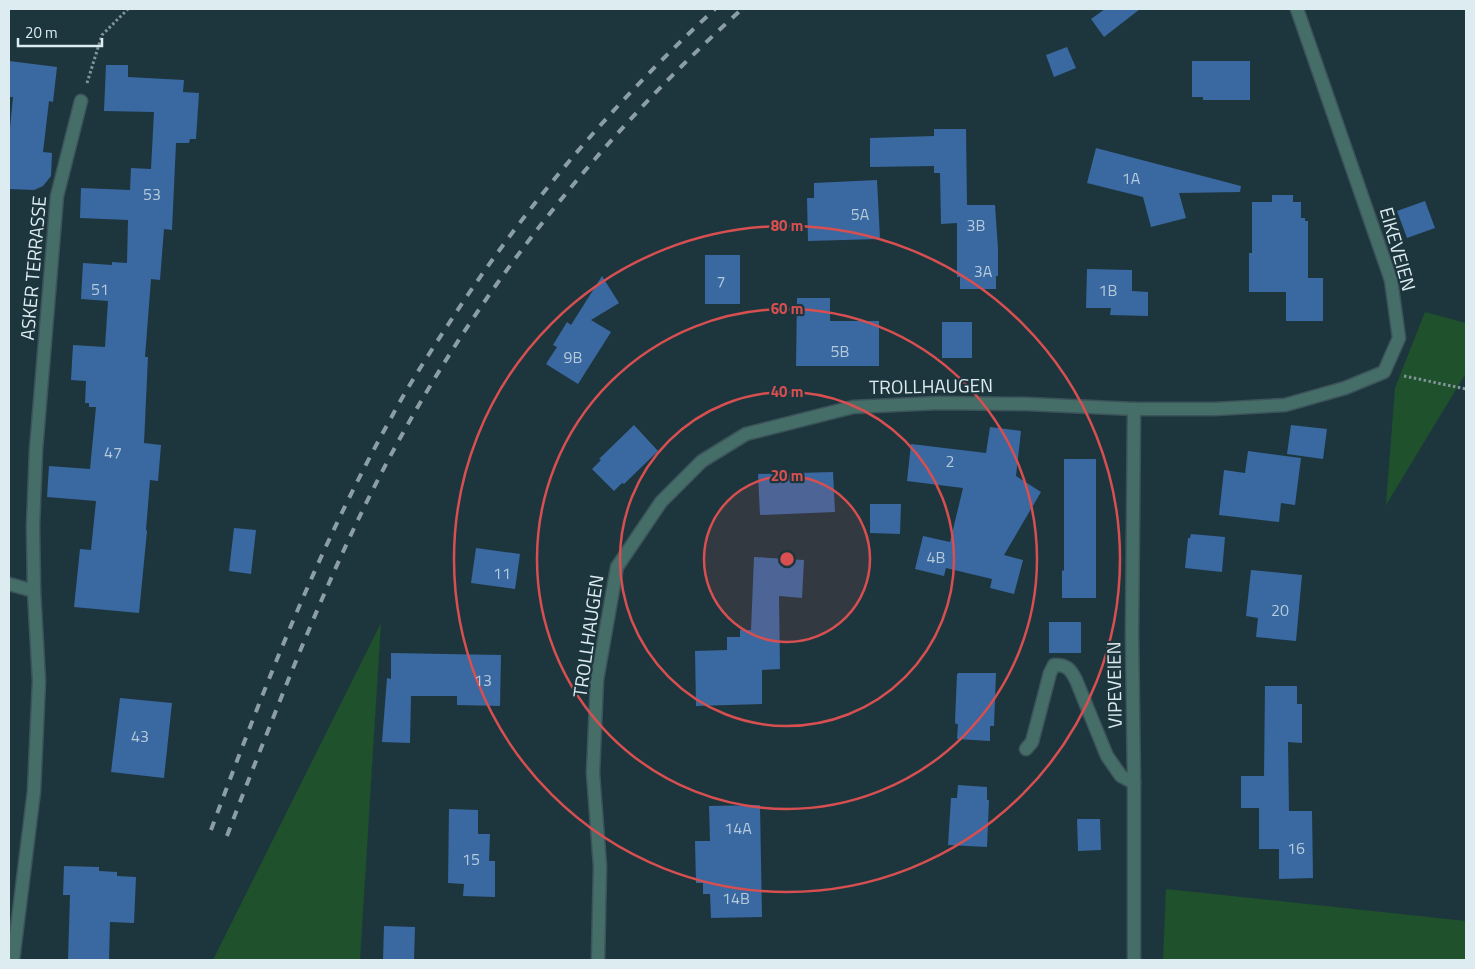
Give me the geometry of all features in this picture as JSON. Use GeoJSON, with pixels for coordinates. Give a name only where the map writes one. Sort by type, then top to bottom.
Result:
{"type":"FeatureCollection","features":[{"type":"Feature","properties":{"kind":"street","name":"EIKEVEIEN"},"geometry":{"type":"LineString","coordinates":[[1297,9],[1391,280],[1399,338],[1384,372]]}},
{"type":"Feature","properties":{"kind":"street","name":"ASKER TERRASSE"},"geometry":{"type":"LineString","coordinates":[[13,960],[34,791],[39,681],[34,591],[33,526],[36,450],[57,196],[81,101]]}},
{"type":"Feature","properties":{"kind":"street"},"geometry":{"type":"LineString","coordinates":[[1134,409],[1285,405],[1345,388],[1384,372]]}},
{"type":"Feature","properties":{"kind":"street","name":"TROLLHAUGEN"},"geometry":{"type":"LineString","coordinates":[[598,960],[600,866],[593,773],[597,680],[617,567],[660,502],[702,461],[746,434],[853,407],[939,403],[1027,404],[1134,409]]}},
{"type":"Feature","properties":{"kind":"street","name":"VIPEVEIEN"},"geometry":{"type":"LineString","coordinates":[[1134,409],[1132,635],[1134,960]]}},
{"type":"Feature","properties":{"kind":"street"},"geometry":{"type":"LineString","coordinates":[[9,584],[34,591]]}},
{"type":"Feature","properties":{"kind":"street"},"geometry":{"type":"LineString","coordinates":[[1026,749],[1032,742],[1050,673],[1054,665],[1062,665],[1070,668],[1076,680],[1107,756],[1121,776],[1134,783]]}},
{"type":"Feature","properties":{"kind":"path"},"geometry":{"type":"LineString","coordinates":[[81,101],[102,36],[128,9]]}},
{"type":"Feature","properties":{"kind":"path"},"geometry":{"type":"LineString","coordinates":[[1384,372],[1466,389]]}},
{"type":"Feature","properties":{"kind":"green space"},"geometry":{"type":"Polygon","coordinates":[[[1425,312],[1466,323],[1466,373],[1386,505],[1395,388],[1425,312]]]}},
{"type":"Feature","properties":{"kind":"green space"},"geometry":{"type":"Polygon","coordinates":[[[381,623],[360,960],[213,960],[381,623]]]}},
{"type":"Feature","properties":{"kind":"green space"},"geometry":{"type":"Polygon","coordinates":[[[1166,889],[1466,921],[1466,960],[1163,960],[1166,889]]]}},
{"type":"Feature","properties":{"kind":"building"},"geometry":{"type":"Polygon","coordinates":[[[1105,9],[1140,9],[1104,37],[1091,19],[1105,9]]]}},
{"type":"Feature","properties":{"kind":"building"},"geometry":{"type":"Polygon","coordinates":[[[1067,47],[1076,68],[1054,77],[1046,55],[1067,47]]]}},
{"type":"Feature","properties":{"kind":"building"},"geometry":{"type":"Polygon","coordinates":[[[9,61],[57,67],[53,102],[49,101],[43,152],[52,153],[51,176],[43,186],[34,190],[9,189],[9,138],[13,97],[9,97],[9,61]]]}},
{"type":"Feature","properties":{"kind":"building"},"geometry":{"type":"Polygon","coordinates":[[[1192,61],[1250,61],[1250,100],[1203,100],[1203,97],[1192,97],[1192,61]]]}},
{"type":"Feature","properties":{"kind":"building"},"geometry":{"type":"Polygon","coordinates":[[[106,65],[128,65],[128,77],[184,80],[183,92],[199,93],[196,139],[190,139],[189,143],[176,143],[172,230],[164,229],[160,280],[151,279],[145,357],[148,357],[144,443],[161,445],[158,481],[150,480],[139,613],[74,607],[80,549],[91,550],[96,501],[47,497],[49,466],[90,469],[96,407],[89,407],[89,403],[85,403],[86,381],[71,380],[73,345],[105,347],[108,301],[81,299],[83,263],[112,265],[112,262],[127,263],[128,220],[80,218],[81,188],[130,190],[131,168],[151,169],[154,112],[104,111],[106,65]]]}},
{"type":"Feature","properties":{"kind":"building"},"geometry":{"type":"Polygon","coordinates":[[[934,129],[966,129],[967,205],[995,205],[998,249],[996,289],[960,289],[960,277],[957,277],[957,223],[941,224],[940,173],[934,173],[934,166],[870,167],[870,138],[934,136],[934,129]]]}},
{"type":"Feature","properties":{"kind":"building"},"geometry":{"type":"Polygon","coordinates":[[[1096,148],[1241,186],[1240,192],[1179,193],[1186,218],[1151,227],[1143,197],[1087,183],[1096,148]]]}},
{"type":"Feature","properties":{"kind":"building"},"geometry":{"type":"Polygon","coordinates":[[[877,180],[880,239],[808,241],[807,198],[814,198],[814,183],[877,180]]]}},
{"type":"Feature","properties":{"kind":"building"},"geometry":{"type":"Polygon","coordinates":[[[1272,195],[1293,195],[1293,202],[1301,202],[1301,218],[1305,218],[1305,221],[1308,221],[1308,278],[1323,278],[1323,321],[1286,321],[1286,292],[1249,292],[1249,253],[1252,253],[1252,202],[1272,202],[1272,195]]]}},
{"type":"Feature","properties":{"kind":"building"},"geometry":{"type":"Polygon","coordinates":[[[1425,201],[1435,228],[1407,238],[1397,211],[1425,201]]]}},
{"type":"Feature","properties":{"kind":"building"},"geometry":{"type":"Polygon","coordinates":[[[705,255],[740,255],[740,304],[705,304],[705,255]]]}},
{"type":"Feature","properties":{"kind":"building"},"geometry":{"type":"Polygon","coordinates":[[[1087,269],[1132,270],[1132,291],[1148,292],[1148,316],[1110,315],[1111,308],[1086,308],[1087,269]]]}},
{"type":"Feature","properties":{"kind":"building"},"geometry":{"type":"Polygon","coordinates":[[[602,276],[619,303],[591,320],[611,332],[578,384],[546,364],[557,347],[553,345],[567,322],[571,325],[602,276]]]}},
{"type":"Feature","properties":{"kind":"building"},"geometry":{"type":"Polygon","coordinates":[[[797,298],[830,298],[830,321],[879,321],[879,366],[796,366],[797,298]]]}},
{"type":"Feature","properties":{"kind":"building"},"geometry":{"type":"Polygon","coordinates":[[[942,322],[972,322],[972,358],[942,358],[942,322]]]}},
{"type":"Feature","properties":{"kind":"building"},"geometry":{"type":"Polygon","coordinates":[[[634,425],[658,451],[624,484],[622,483],[614,491],[592,469],[601,460],[599,459],[634,425]]]}},
{"type":"Feature","properties":{"kind":"building"},"geometry":{"type":"Polygon","coordinates":[[[1291,425],[1327,429],[1323,459],[1287,454],[1291,425]]]}},
{"type":"Feature","properties":{"kind":"building"},"geometry":{"type":"Polygon","coordinates":[[[990,427],[1021,431],[1016,476],[1041,492],[1004,555],[1023,560],[1014,594],[990,588],[992,579],[946,568],[944,576],[915,569],[923,536],[950,542],[963,488],[907,481],[911,444],[986,453],[990,427]]]}},
{"type":"Feature","properties":{"kind":"building"},"geometry":{"type":"Polygon","coordinates":[[[1248,451],[1301,458],[1295,505],[1281,503],[1279,522],[1219,515],[1224,470],[1245,473],[1248,451]]]}},
{"type":"Feature","properties":{"kind":"building"},"geometry":{"type":"Polygon","coordinates":[[[1064,459],[1096,459],[1096,598],[1062,598],[1062,570],[1064,571],[1064,459]]]}},
{"type":"Feature","properties":{"kind":"building"},"geometry":{"type":"Polygon","coordinates":[[[833,472],[835,512],[760,515],[758,474],[833,472]]]}},
{"type":"Feature","properties":{"kind":"building"},"geometry":{"type":"Polygon","coordinates":[[[870,504],[901,504],[900,534],[870,533],[870,504]]]}},
{"type":"Feature","properties":{"kind":"building"},"geometry":{"type":"Polygon","coordinates":[[[234,528],[256,530],[251,574],[229,571],[234,528]]]}},
{"type":"Feature","properties":{"kind":"building"},"geometry":{"type":"Polygon","coordinates":[[[1191,534],[1225,537],[1222,572],[1185,568],[1188,538],[1190,538],[1191,534]]]}},
{"type":"Feature","properties":{"kind":"building"},"geometry":{"type":"Polygon","coordinates":[[[476,548],[520,554],[515,589],[471,583],[476,548]]]}},
{"type":"Feature","properties":{"kind":"building"},"geometry":{"type":"Polygon","coordinates":[[[754,557],[804,560],[802,598],[779,596],[780,669],[762,670],[762,704],[696,706],[695,651],[727,650],[727,637],[740,637],[740,630],[751,630],[754,557]]]}},
{"type":"Feature","properties":{"kind":"building"},"geometry":{"type":"Polygon","coordinates":[[[1251,570],[1302,575],[1296,641],[1256,637],[1258,618],[1246,616],[1251,570]]]}},
{"type":"Feature","properties":{"kind":"building"},"geometry":{"type":"Polygon","coordinates":[[[1049,622],[1081,622],[1081,653],[1049,653],[1049,622]]]}},
{"type":"Feature","properties":{"kind":"building"},"geometry":{"type":"Polygon","coordinates":[[[391,653],[501,655],[500,706],[457,705],[457,696],[411,696],[410,743],[382,742],[387,678],[391,679],[391,653]]]}},
{"type":"Feature","properties":{"kind":"building"},"geometry":{"type":"Polygon","coordinates":[[[958,673],[996,673],[994,726],[990,726],[990,741],[957,739],[958,724],[955,722],[958,673]]]}},
{"type":"Feature","properties":{"kind":"building"},"geometry":{"type":"Polygon","coordinates":[[[1265,686],[1297,686],[1297,704],[1302,704],[1302,743],[1288,742],[1289,811],[1312,811],[1313,878],[1279,879],[1279,849],[1259,849],[1259,808],[1241,808],[1241,776],[1264,776],[1265,686]]]}},
{"type":"Feature","properties":{"kind":"building"},"geometry":{"type":"Polygon","coordinates":[[[120,698],[172,703],[164,778],[111,772],[120,698]]]}},
{"type":"Feature","properties":{"kind":"building"},"geometry":{"type":"Polygon","coordinates":[[[958,785],[987,787],[987,800],[989,800],[987,847],[948,845],[951,798],[957,798],[958,785]]]}},
{"type":"Feature","properties":{"kind":"building"},"geometry":{"type":"Polygon","coordinates":[[[760,805],[762,917],[711,918],[710,894],[703,894],[703,883],[696,883],[695,841],[710,841],[709,806],[760,805]]]}},
{"type":"Feature","properties":{"kind":"building"},"geometry":{"type":"Polygon","coordinates":[[[449,809],[478,810],[478,834],[490,834],[489,861],[495,861],[495,897],[463,896],[464,884],[448,883],[449,809]]]}},
{"type":"Feature","properties":{"kind":"building"},"geometry":{"type":"Polygon","coordinates":[[[1077,819],[1100,819],[1101,850],[1078,851],[1077,819]]]}},
{"type":"Feature","properties":{"kind":"building"},"geometry":{"type":"Polygon","coordinates":[[[64,866],[99,867],[99,871],[117,872],[117,876],[136,877],[134,923],[110,922],[109,960],[68,960],[70,895],[63,895],[64,866]]]}},
{"type":"Feature","properties":{"kind":"building"},"geometry":{"type":"Polygon","coordinates":[[[384,926],[415,927],[414,960],[383,960],[384,926]]]}},
{"type":"Feature","properties":{"kind":"railway"},"geometry":{"type":"LineString","coordinates":[[211,830],[251,725],[316,569],[364,468],[414,378],[483,272],[544,192],[643,79],[715,9]]}},
{"type":"Feature","properties":{"kind":"railway"},"geometry":{"type":"LineString","coordinates":[[227,836],[297,659],[341,556],[390,456],[442,367],[478,310],[558,203],[647,102],[742,9]]}}]}
